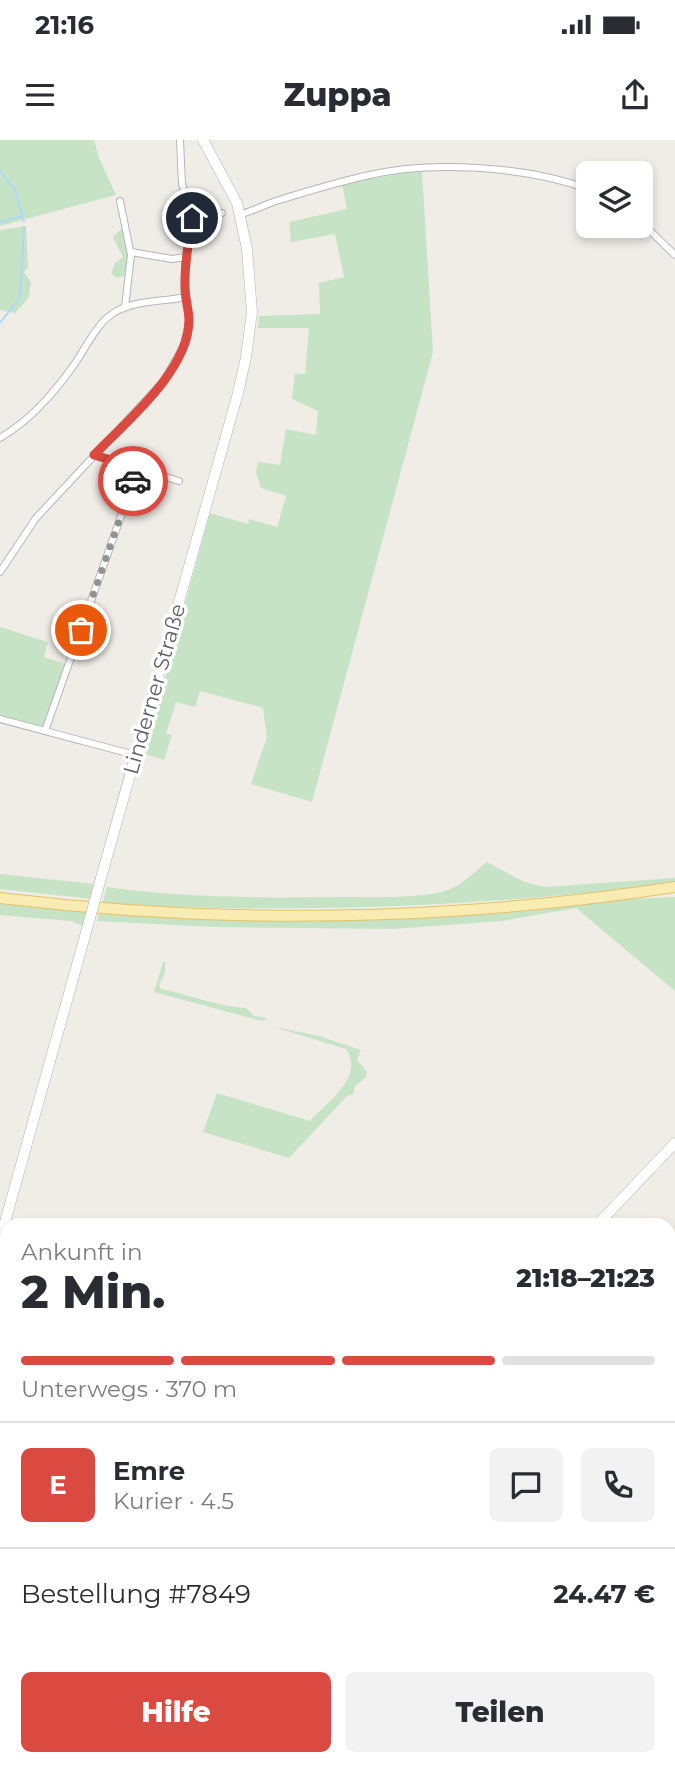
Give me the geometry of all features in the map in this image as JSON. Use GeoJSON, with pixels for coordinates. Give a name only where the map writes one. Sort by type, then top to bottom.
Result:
{"type":"FeatureCollection","features":[{"type":"Feature","properties":{"kind":"main road","name":"Linderner Straße"},"geometry":{"type":"LineString","coordinates":[[6,1218],[246,357],[252,312],[241,214],[202,140]]}},
{"type":"Feature","properties":{"kind":"main road"},"geometry":{"type":"LineString","coordinates":[[0,898],[134,911],[370,914],[535,903],[675,887]]}},
{"type":"Feature","properties":{"kind":"main road"},"geometry":{"type":"LineString","coordinates":[[604,1218],[675,1143]]}},
{"type":"Feature","properties":{"kind":"street"},"geometry":{"type":"LineString","coordinates":[[0,572],[36,518],[164,381],[184,345],[189,321],[186,257],[192,218],[182,184],[180,140]]}},
{"type":"Feature","properties":{"kind":"street"},"geometry":{"type":"LineString","coordinates":[[241,214],[287,198],[366,176],[391,172],[487,170],[543,176],[576,186]]}},
{"type":"Feature","properties":{"kind":"street"},"geometry":{"type":"LineString","coordinates":[[120,201],[131,252],[125,307]]}},
{"type":"Feature","properties":{"kind":"street"},"geometry":{"type":"LineString","coordinates":[[192,218],[222,213]]}},
{"type":"Feature","properties":{"kind":"street"},"geometry":{"type":"LineString","coordinates":[[653,234],[675,255]]}},
{"type":"Feature","properties":{"kind":"street"},"geometry":{"type":"LineString","coordinates":[[131,252],[172,260],[186,257]]}},
{"type":"Feature","properties":{"kind":"street"},"geometry":{"type":"LineString","coordinates":[[0,438],[22,424],[36,410],[69,372],[110,315],[125,307],[186,297]]}},
{"type":"Feature","properties":{"kind":"street"},"geometry":{"type":"LineString","coordinates":[[94,455],[179,481]]}},
{"type":"Feature","properties":{"kind":"street"},"geometry":{"type":"LineString","coordinates":[[45,731],[138,468]]}},
{"type":"Feature","properties":{"kind":"street"},"geometry":{"type":"LineString","coordinates":[[0,719],[135,755]]}},
{"type":"Feature","properties":{"kind":"green space"},"geometry":{"type":"Polygon","coordinates":[[[0,140],[94,140],[116,195],[0,226],[0,140]]]}},
{"type":"Feature","properties":{"kind":"green space"},"geometry":{"type":"Polygon","coordinates":[[[422,172],[433,352],[312,802],[251,784],[267,737],[263,708],[200,691],[195,707],[176,702],[166,734],[172,735],[164,760],[144,754],[210,513],[248,524],[249,519],[277,527],[286,496],[261,488],[256,472],[258,462],[280,465],[286,429],[316,435],[318,411],[292,399],[295,373],[305,374],[309,328],[258,328],[259,316],[320,314],[319,283],[344,277],[335,234],[291,242],[289,222],[347,209],[342,184],[422,172]]]}},
{"type":"Feature","properties":{"kind":"green space"},"geometry":{"type":"Polygon","coordinates":[[[26,226],[28,268],[24,272],[31,282],[29,297],[15,313],[0,310],[0,230],[26,226]]]}},
{"type":"Feature","properties":{"kind":"green space"},"geometry":{"type":"Polygon","coordinates":[[[123,227],[128,264],[124,276],[117,278],[111,274],[115,263],[123,257],[113,237],[123,227]]]}},
{"type":"Feature","properties":{"kind":"green space"},"geometry":{"type":"Polygon","coordinates":[[[0,627],[48,642],[44,657],[68,665],[44,729],[0,716],[0,627]]]}},
{"type":"Feature","properties":{"kind":"green space"},"geometry":{"type":"Polygon","coordinates":[[[129,756],[131,757],[92,899],[0,889],[0,874],[94,884],[129,756]]]}},
{"type":"Feature","properties":{"kind":"green space"},"geometry":{"type":"Polygon","coordinates":[[[487,862],[522,881],[544,887],[675,878],[675,883],[532,898],[389,906],[245,908],[102,904],[107,887],[224,897],[424,895],[453,888],[487,862]]]}},
{"type":"Feature","properties":{"kind":"green space"},"geometry":{"type":"Polygon","coordinates":[[[675,897],[675,991],[576,908],[502,921],[393,929],[214,927],[97,921],[100,910],[174,917],[675,897]]]}},
{"type":"Feature","properties":{"kind":"green space"},"geometry":{"type":"Polygon","coordinates":[[[0,900],[90,910],[66,989],[83,926],[71,921],[0,915],[0,900]]]}},
{"type":"Feature","properties":{"kind":"green space"},"geometry":{"type":"Polygon","coordinates":[[[163,962],[165,973],[159,985],[161,989],[246,1008],[254,1016],[267,1018],[262,1021],[154,992],[163,962]]]}},
{"type":"Feature","properties":{"kind":"green space"},"geometry":{"type":"Polygon","coordinates":[[[274,1027],[319,1036],[361,1050],[357,1060],[367,1072],[366,1077],[355,1086],[353,1094],[347,1096],[289,1158],[203,1132],[217,1093],[310,1121],[342,1088],[351,1069],[351,1059],[346,1049],[274,1027]]]}},
{"type":"Feature","properties":{"kind":"waterway"},"geometry":{"type":"LineString","coordinates":[[0,171],[15,190],[24,221]]}},
{"type":"Feature","properties":{"kind":"waterway"},"geometry":{"type":"LineString","coordinates":[[0,222],[22,216]]}},
{"type":"Feature","properties":{"kind":"waterway"},"geometry":{"type":"LineString","coordinates":[[0,323],[20,297],[24,227]]}},
{"type":"Feature","properties":{"kind":"way so far"},"geometry":{"type":"LineString","coordinates":[[81,630],[133,481]]}},
{"type":"Feature","properties":{"kind":"route"},"geometry":{"type":"LineString","coordinates":[[133,481],[138,468],[94,455],[164,381],[184,345],[189,321],[185,263],[192,218]]}}]}
